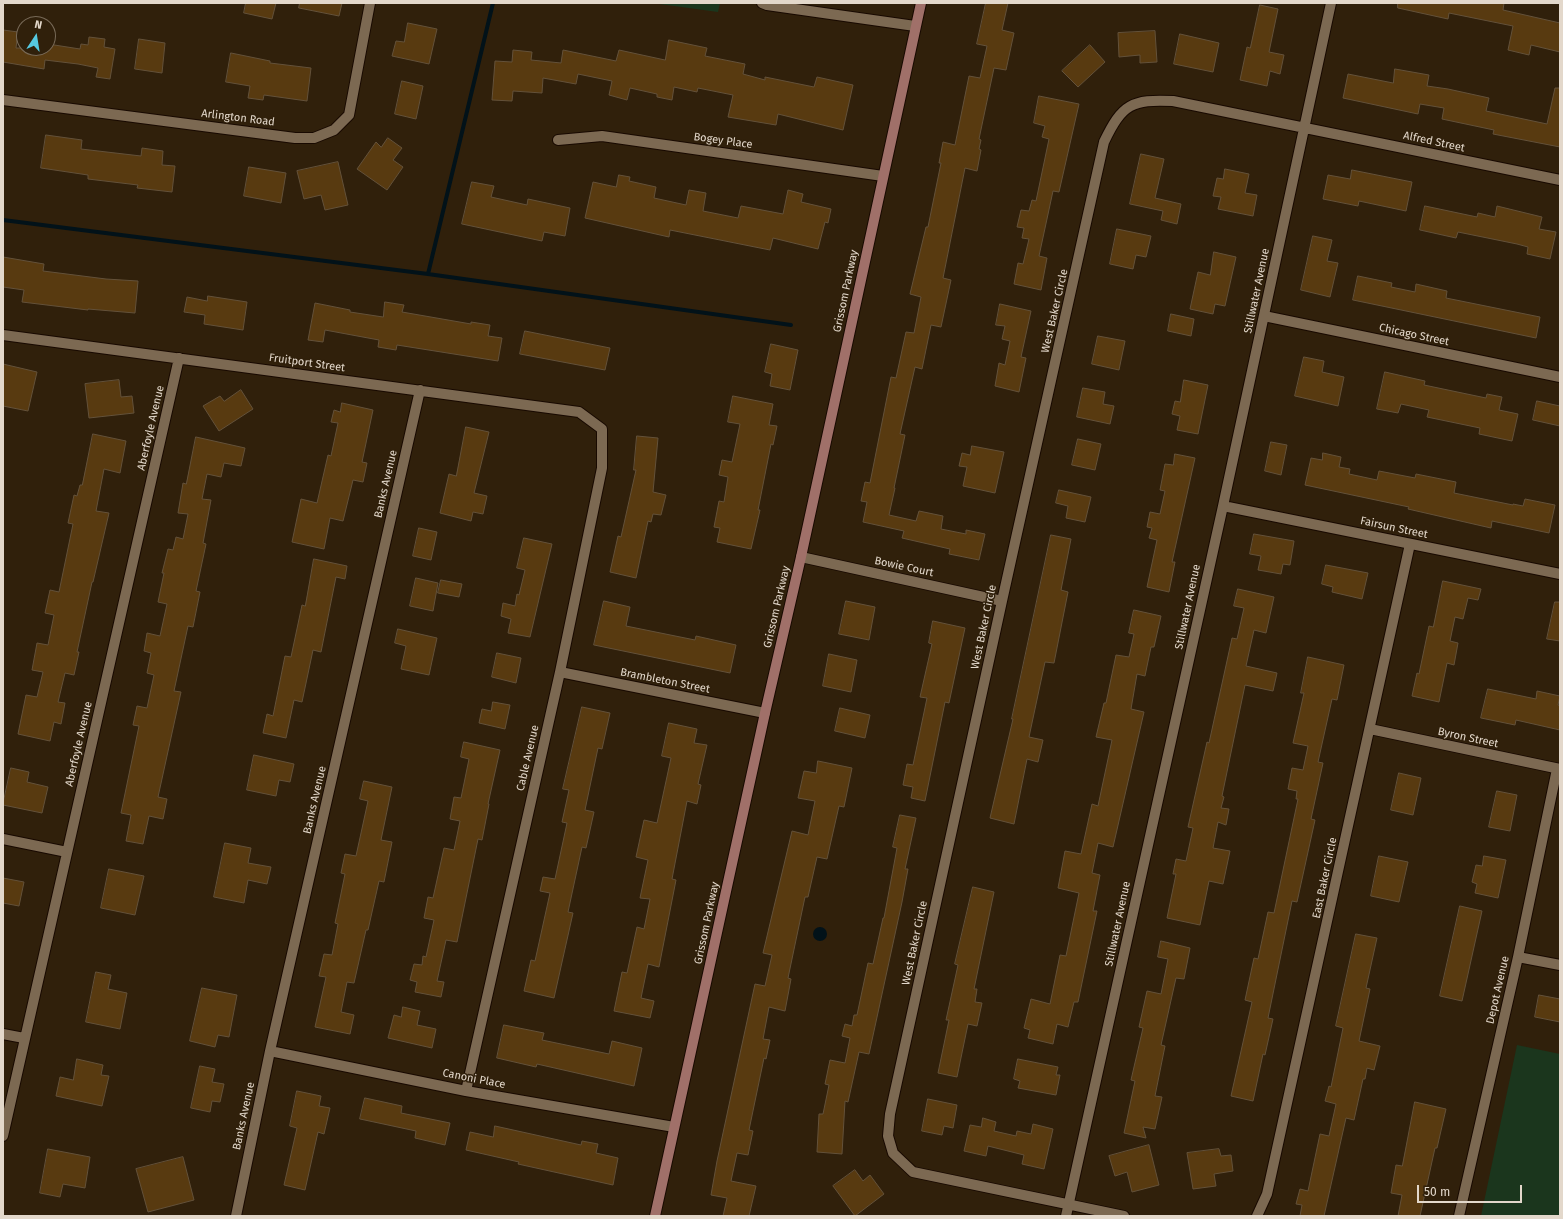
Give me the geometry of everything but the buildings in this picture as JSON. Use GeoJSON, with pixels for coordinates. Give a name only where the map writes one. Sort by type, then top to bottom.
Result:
{"type":"FeatureCollection","features":[{"type":"Feature","properties":{"kind":"main road","name":"Grissom Parkway"},"geometry":{"type":"LineString","coordinates":[[655,1216],[765,713],[802,557],[920,3]]}},
{"type":"Feature","properties":{"kind":"street","name":"Arlington Road"},"geometry":{"type":"LineString","coordinates":[[3,100],[295,138],[314,138],[334,130],[349,115],[370,3]]}},
{"type":"Feature","properties":{"kind":"street"},"geometry":{"type":"LineString","coordinates":[[762,3],[767,5],[915,26]]}},
{"type":"Feature","properties":{"kind":"street","name":"Stillwater Avenue"},"geometry":{"type":"LineString","coordinates":[[1066,1216],[1223,506],[1331,3]]}},
{"type":"Feature","properties":{"kind":"street","name":"West Baker Circle"},"geometry":{"type":"LineString","coordinates":[[1068,1204],[913,1172],[893,1153],[888,1136],[890,1114],[1002,601],[1104,142],[1113,122],[1127,107],[1149,100],[1173,101],[1304,127]]}},
{"type":"Feature","properties":{"kind":"street","name":"Alfred Street"},"geometry":{"type":"LineString","coordinates":[[1304,127],[1560,180]]}},
{"type":"Feature","properties":{"kind":"street","name":"Bogey Place"},"geometry":{"type":"LineString","coordinates":[[558,140],[602,136],[883,176]]}},
{"type":"Feature","properties":{"kind":"street","name":"Chicago Street"},"geometry":{"type":"LineString","coordinates":[[1264,316],[1560,377]]}},
{"type":"Feature","properties":{"kind":"street","name":"Fruitport Street"},"geometry":{"type":"LineString","coordinates":[[3,334],[579,412],[602,429]]}},
{"type":"Feature","properties":{"kind":"street","name":"Aberfoyle Avenue"},"geometry":{"type":"LineString","coordinates":[[3,1136],[179,358]]}},
{"type":"Feature","properties":{"kind":"street","name":"Banks Avenue"},"geometry":{"type":"LineString","coordinates":[[236,1216],[270,1051],[420,390]]}},
{"type":"Feature","properties":{"kind":"street","name":"Cable Avenue"},"geometry":{"type":"LineString","coordinates":[[466,1091],[560,672],[602,468],[602,429]]}},
{"type":"Feature","properties":{"kind":"street","name":"Fairsun Street"},"geometry":{"type":"LineString","coordinates":[[1223,506],[1560,574]]}},
{"type":"Feature","properties":{"kind":"street","name":"East Baker Circle"},"geometry":{"type":"LineString","coordinates":[[1257,1216],[1267,1194],[1410,544]]}},
{"type":"Feature","properties":{"kind":"street","name":"Bowie Court"},"geometry":{"type":"LineString","coordinates":[[802,557],[1002,601]]}},
{"type":"Feature","properties":{"kind":"street","name":"Brambleton Street"},"geometry":{"type":"LineString","coordinates":[[560,672],[765,713]]}},
{"type":"Feature","properties":{"kind":"street","name":"Byron Street"},"geometry":{"type":"LineString","coordinates":[[1370,729],[1559,769]]}},
{"type":"Feature","properties":{"kind":"street","name":"Depot Avenue"},"geometry":{"type":"LineString","coordinates":[[1459,1216],[1559,769]]}},
{"type":"Feature","properties":{"kind":"street"},"geometry":{"type":"LineString","coordinates":[[3,839],[67,852]]}},
{"type":"Feature","properties":{"kind":"street"},"geometry":{"type":"LineString","coordinates":[[1518,957],[1560,965]]}},
{"type":"Feature","properties":{"kind":"street"},"geometry":{"type":"LineString","coordinates":[[3,1034],[24,1038]]}},
{"type":"Feature","properties":{"kind":"street","name":"Canoni Place"},"geometry":{"type":"LineString","coordinates":[[270,1051],[466,1091],[674,1127]]}},
{"type":"Feature","properties":{"kind":"street"},"geometry":{"type":"LineString","coordinates":[[1068,1204],[1124,1216]]}},
{"type":"Feature","properties":{"kind":"green space"},"geometry":{"type":"Polygon","coordinates":[[[652,3],[720,3],[718,12],[652,3]]]}},
{"type":"Feature","properties":{"kind":"green space"},"geometry":{"type":"Polygon","coordinates":[[[1517,1045],[1560,1054],[1560,1216],[1481,1216],[1517,1045]]]}},
{"type":"Feature","properties":{"kind":"shaded area"},"geometry":{"type":"Polygon","coordinates":[[[817,927],[823,927],[827,931],[827,937],[823,941],[817,941],[813,937],[813,931],[817,927]]]}},
{"type":"Feature","properties":{"kind":"waterway"},"geometry":{"type":"LineString","coordinates":[[428,274],[493,3]]}},
{"type":"Feature","properties":{"kind":"waterway"},"geometry":{"type":"LineString","coordinates":[[3,220],[428,274],[791,325]]}}]}
